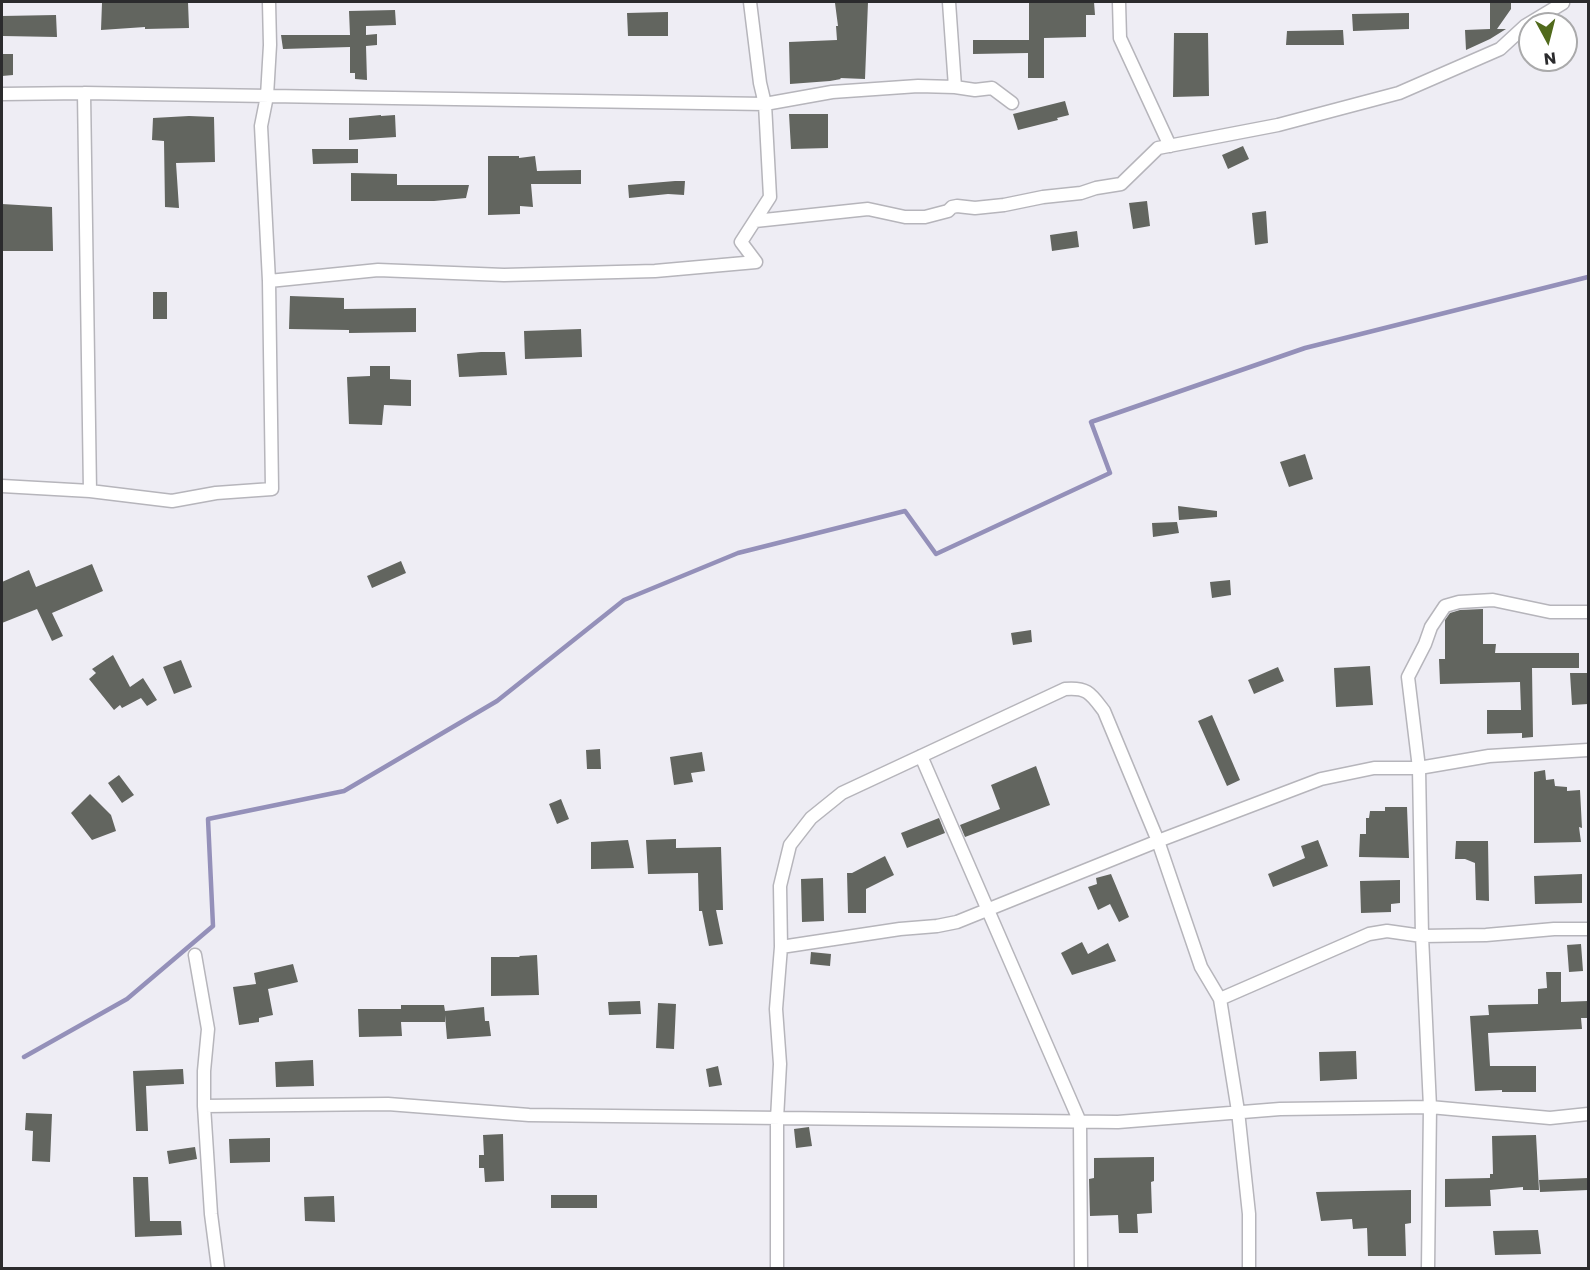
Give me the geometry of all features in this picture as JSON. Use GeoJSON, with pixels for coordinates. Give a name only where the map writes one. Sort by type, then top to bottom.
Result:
{"type":"FeatureCollection","features":[{"type":"Feature","properties":{"kind":"street"},"geometry":{"type":"LineString","coordinates":[[2,486],[90,491],[172,501],[216,493],[272,489],[269,281],[261,126],[267,96],[270,45],[269,2]]}},
{"type":"Feature","properties":{"kind":"street"},"geometry":{"type":"LineString","coordinates":[[269,281],[378,270],[504,276],[655,271],[756,262],[741,242],[770,197],[765,104],[760,83],[750,2]]}},
{"type":"Feature","properties":{"kind":"street"},"geometry":{"type":"LineString","coordinates":[[949,2],[955,87]]}},
{"type":"Feature","properties":{"kind":"street"},"geometry":{"type":"LineString","coordinates":[[1119,2],[1120,38],[1170,146]]}},
{"type":"Feature","properties":{"kind":"street"},"geometry":{"type":"LineString","coordinates":[[755,221],[868,209],[905,217],[925,217],[948,211],[957,206],[975,208],[1080,193],[1121,184],[1158,148],[1278,125],[1399,93],[1500,49],[1525,26],[1563,3]]}},
{"type":"Feature","properties":{"kind":"street"},"geometry":{"type":"LineString","coordinates":[[2,94],[84,93],[765,104],[832,92],[918,86],[975,90],[992,88],[1012,103]]}},
{"type":"Feature","properties":{"kind":"street"},"geometry":{"type":"LineString","coordinates":[[84,93],[90,491]]}},
{"type":"Feature","properties":{"kind":"street"},"geometry":{"type":"LineString","coordinates":[[1428,1269],[1430,1107],[1422,936],[1419,768],[1408,677],[1431,627],[1445,606],[1459,602],[1493,600],[1550,612],[1588,612]]}},
{"type":"Feature","properties":{"kind":"street"},"geometry":{"type":"LineString","coordinates":[[777,1269],[777,1119],[780,1064],[776,1009],[781,947],[780,886],[790,845],[811,818],[842,793],[1065,689],[1079,688],[1091,694],[1104,711],[1158,841],[1201,968],[1220,999],[1238,1112],[1249,1214],[1249,1269]]}},
{"type":"Feature","properties":{"kind":"street"},"geometry":{"type":"LineString","coordinates":[[781,947],[957,922],[1322,778],[1374,768],[1419,768],[1489,756],[1588,750]]}},
{"type":"Feature","properties":{"kind":"street"},"geometry":{"type":"LineString","coordinates":[[921,756],[1080,1122],[1081,1269]]}},
{"type":"Feature","properties":{"kind":"street"},"geometry":{"type":"LineString","coordinates":[[1220,999],[1369,934],[1387,932],[1422,936],[1486,935],[1554,929],[1588,929]]}},
{"type":"Feature","properties":{"kind":"street"},"geometry":{"type":"LineString","coordinates":[[195,955],[208,1029],[204,1071],[204,1106],[211,1214],[218,1269]]}},
{"type":"Feature","properties":{"kind":"street"},"geometry":{"type":"LineString","coordinates":[[204,1106],[388,1104],[529,1115],[1080,1122],[1118,1122],[1238,1112],[1430,1107],[1550,1118],[1588,1114]]}},
{"type":"Feature","properties":{"kind":"building"},"geometry":{"type":"Polygon","coordinates":[[[188,2],[189,28],[145,29],[145,27],[101,30],[102,3],[188,2]]]}},
{"type":"Feature","properties":{"kind":"building"},"geometry":{"type":"Polygon","coordinates":[[[868,2],[865,79],[840,78],[790,84],[789,42],[837,40],[835,3],[868,2]]]}},
{"type":"Feature","properties":{"kind":"building"},"geometry":{"type":"Polygon","coordinates":[[[1029,2],[1094,2],[1095,15],[1086,15],[1086,37],[1044,38],[1044,78],[1028,78],[1028,53],[973,54],[973,40],[1029,40],[1029,2]]]}},
{"type":"Feature","properties":{"kind":"building"},"geometry":{"type":"Polygon","coordinates":[[[1490,2],[1511,2],[1511,9],[1497,29],[1506,29],[1466,50],[1465,30],[1490,29],[1490,2]]]}},
{"type":"Feature","properties":{"kind":"building"},"geometry":{"type":"Polygon","coordinates":[[[395,10],[396,25],[366,26],[366,35],[377,34],[377,45],[366,46],[367,80],[355,79],[355,73],[350,73],[350,47],[283,49],[281,35],[350,35],[349,11],[395,10]]]}},
{"type":"Feature","properties":{"kind":"building"},"geometry":{"type":"Polygon","coordinates":[[[668,12],[668,36],[628,36],[627,13],[668,12]]]}},
{"type":"Feature","properties":{"kind":"building"},"geometry":{"type":"Polygon","coordinates":[[[1409,13],[1409,29],[1353,31],[1352,14],[1409,13]]]}},
{"type":"Feature","properties":{"kind":"building"},"geometry":{"type":"Polygon","coordinates":[[[56,15],[57,37],[3,36],[2,16],[56,15]]]}},
{"type":"Feature","properties":{"kind":"building"},"geometry":{"type":"Polygon","coordinates":[[[1343,30],[1344,45],[1286,45],[1287,31],[1343,30]]]}},
{"type":"Feature","properties":{"kind":"building"},"geometry":{"type":"Polygon","coordinates":[[[1174,33],[1208,33],[1209,96],[1173,97],[1174,33]]]}},
{"type":"Feature","properties":{"kind":"building"},"geometry":{"type":"Polygon","coordinates":[[[2,54],[13,54],[13,75],[2,76],[2,54]]]}},
{"type":"Feature","properties":{"kind":"building"},"geometry":{"type":"Polygon","coordinates":[[[1065,101],[1069,115],[1018,130],[1013,114],[1065,101]]]}},
{"type":"Feature","properties":{"kind":"building"},"geometry":{"type":"Polygon","coordinates":[[[789,114],[828,114],[828,148],[791,149],[789,114]]]}},
{"type":"Feature","properties":{"kind":"building"},"geometry":{"type":"Polygon","coordinates":[[[395,115],[396,137],[349,140],[349,118],[395,115]]]}},
{"type":"Feature","properties":{"kind":"building"},"geometry":{"type":"Polygon","coordinates":[[[214,117],[215,162],[176,163],[179,208],[165,207],[164,141],[152,140],[153,118],[214,117]]]}},
{"type":"Feature","properties":{"kind":"building"},"geometry":{"type":"Polygon","coordinates":[[[1243,146],[1249,159],[1228,169],[1222,155],[1243,146]]]}},
{"type":"Feature","properties":{"kind":"building"},"geometry":{"type":"Polygon","coordinates":[[[312,149],[358,149],[358,163],[313,164],[312,149]]]}},
{"type":"Feature","properties":{"kind":"building"},"geometry":{"type":"Polygon","coordinates":[[[488,156],[519,156],[519,158],[535,156],[537,171],[581,170],[581,184],[531,184],[533,207],[520,206],[520,214],[488,215],[488,156]]]}},
{"type":"Feature","properties":{"kind":"building"},"geometry":{"type":"Polygon","coordinates":[[[351,173],[397,174],[397,185],[469,185],[466,198],[434,201],[351,201],[351,173]]]}},
{"type":"Feature","properties":{"kind":"building"},"geometry":{"type":"Polygon","coordinates":[[[685,181],[684,195],[668,194],[629,198],[628,185],[685,181]]]}},
{"type":"Feature","properties":{"kind":"building"},"geometry":{"type":"Polygon","coordinates":[[[1147,201],[1150,226],[1133,229],[1129,203],[1147,201]]]}},
{"type":"Feature","properties":{"kind":"building"},"geometry":{"type":"Polygon","coordinates":[[[2,204],[52,207],[53,251],[2,251],[2,204]]]}},
{"type":"Feature","properties":{"kind":"building"},"geometry":{"type":"Polygon","coordinates":[[[1266,211],[1268,243],[1255,245],[1252,213],[1266,211]]]}},
{"type":"Feature","properties":{"kind":"building"},"geometry":{"type":"Polygon","coordinates":[[[1077,231],[1079,247],[1052,251],[1050,235],[1077,231]]]}},
{"type":"Feature","properties":{"kind":"building"},"geometry":{"type":"Polygon","coordinates":[[[153,292],[167,292],[167,319],[153,319],[153,292]]]}},
{"type":"Feature","properties":{"kind":"building"},"geometry":{"type":"Polygon","coordinates":[[[290,296],[344,298],[344,309],[416,308],[416,332],[349,333],[349,330],[289,329],[290,296]]]}},
{"type":"Feature","properties":{"kind":"building"},"geometry":{"type":"Polygon","coordinates":[[[581,329],[582,357],[525,359],[524,331],[581,329]]]}},
{"type":"Feature","properties":{"kind":"building"},"geometry":{"type":"Polygon","coordinates":[[[505,352],[507,375],[459,377],[457,354],[505,352]]]}},
{"type":"Feature","properties":{"kind":"building"},"geometry":{"type":"Polygon","coordinates":[[[370,366],[390,366],[390,379],[411,380],[411,406],[384,405],[382,425],[349,424],[347,377],[370,376],[370,366]]]}},
{"type":"Feature","properties":{"kind":"building"},"geometry":{"type":"Polygon","coordinates":[[[1305,454],[1313,479],[1289,487],[1280,462],[1305,454]]]}},
{"type":"Feature","properties":{"kind":"building"},"geometry":{"type":"Polygon","coordinates":[[[1178,506],[1217,511],[1217,517],[1179,520],[1178,506]]]}},
{"type":"Feature","properties":{"kind":"building"},"geometry":{"type":"Polygon","coordinates":[[[1177,522],[1179,533],[1153,537],[1152,523],[1177,522]]]}},
{"type":"Feature","properties":{"kind":"building"},"geometry":{"type":"Polygon","coordinates":[[[401,561],[406,573],[372,588],[367,576],[401,561]]]}},
{"type":"Feature","properties":{"kind":"building"},"geometry":{"type":"Polygon","coordinates":[[[92,564],[103,591],[52,613],[63,636],[52,641],[37,609],[2,623],[2,582],[29,570],[36,587],[92,564]]]}},
{"type":"Feature","properties":{"kind":"building"},"geometry":{"type":"Polygon","coordinates":[[[1230,580],[1231,595],[1212,598],[1210,582],[1230,580]]]}},
{"type":"Feature","properties":{"kind":"building"},"geometry":{"type":"Polygon","coordinates":[[[1483,609],[1483,644],[1496,644],[1495,653],[1579,653],[1579,668],[1532,668],[1533,737],[1522,738],[1522,733],[1487,734],[1487,710],[1521,710],[1520,682],[1440,684],[1439,659],[1445,659],[1445,620],[1450,613],[1460,610],[1483,609]]]}},
{"type":"Feature","properties":{"kind":"building"},"geometry":{"type":"Polygon","coordinates":[[[1031,630],[1032,642],[1013,645],[1011,633],[1031,630]]]}},
{"type":"Feature","properties":{"kind":"building"},"geometry":{"type":"Polygon","coordinates":[[[113,655],[130,687],[143,678],[157,700],[147,706],[141,698],[122,708],[120,705],[114,710],[89,679],[96,673],[92,669],[113,655]]]}},
{"type":"Feature","properties":{"kind":"building"},"geometry":{"type":"Polygon","coordinates":[[[181,660],[192,687],[174,694],[163,667],[181,660]]]}},
{"type":"Feature","properties":{"kind":"building"},"geometry":{"type":"Polygon","coordinates":[[[1370,666],[1373,705],[1336,707],[1334,668],[1370,666]]]}},
{"type":"Feature","properties":{"kind":"building"},"geometry":{"type":"Polygon","coordinates":[[[1278,667],[1284,681],[1254,694],[1248,680],[1278,667]]]}},
{"type":"Feature","properties":{"kind":"building"},"geometry":{"type":"Polygon","coordinates":[[[1570,673],[1588,673],[1588,704],[1572,705],[1570,673]]]}},
{"type":"Feature","properties":{"kind":"building"},"geometry":{"type":"Polygon","coordinates":[[[1212,715],[1240,780],[1227,786],[1198,721],[1212,715]]]}},
{"type":"Feature","properties":{"kind":"building"},"geometry":{"type":"Polygon","coordinates":[[[600,749],[601,769],[587,769],[586,750],[600,749]]]}},
{"type":"Feature","properties":{"kind":"building"},"geometry":{"type":"Polygon","coordinates":[[[702,752],[705,771],[691,773],[693,782],[674,785],[670,757],[702,752]]]}},
{"type":"Feature","properties":{"kind":"building"},"geometry":{"type":"Polygon","coordinates":[[[1036,766],[1050,805],[965,837],[960,825],[1000,809],[991,785],[1036,766]]]}},
{"type":"Feature","properties":{"kind":"building"},"geometry":{"type":"Polygon","coordinates":[[[1545,770],[1546,780],[1554,779],[1555,786],[1567,787],[1567,791],[1580,790],[1581,842],[1534,843],[1534,772],[1545,770]]]}},
{"type":"Feature","properties":{"kind":"building"},"geometry":{"type":"Polygon","coordinates":[[[119,775],[134,795],[122,803],[108,783],[119,775]]]}},
{"type":"Feature","properties":{"kind":"building"},"geometry":{"type":"Polygon","coordinates":[[[90,794],[111,815],[116,831],[92,840],[71,813],[90,794]]]}},
{"type":"Feature","properties":{"kind":"building"},"geometry":{"type":"Polygon","coordinates":[[[561,799],[569,819],[557,824],[549,804],[561,799]]]}},
{"type":"Feature","properties":{"kind":"building"},"geometry":{"type":"Polygon","coordinates":[[[1385,807],[1407,807],[1409,858],[1359,857],[1360,834],[1366,834],[1366,818],[1369,818],[1370,811],[1385,811],[1385,807]]]}},
{"type":"Feature","properties":{"kind":"building"},"geometry":{"type":"Polygon","coordinates":[[[939,818],[945,833],[907,848],[901,833],[939,818]]]}},
{"type":"Feature","properties":{"kind":"building"},"geometry":{"type":"Polygon","coordinates":[[[676,839],[676,848],[721,847],[723,910],[716,910],[723,944],[709,946],[702,911],[699,911],[698,873],[648,874],[646,840],[676,839]]]}},
{"type":"Feature","properties":{"kind":"building"},"geometry":{"type":"Polygon","coordinates":[[[628,840],[634,868],[591,869],[591,842],[628,840]]]}},
{"type":"Feature","properties":{"kind":"building"},"geometry":{"type":"Polygon","coordinates":[[[1318,840],[1328,866],[1273,887],[1268,874],[1305,858],[1301,846],[1318,840]]]}},
{"type":"Feature","properties":{"kind":"building"},"geometry":{"type":"Polygon","coordinates":[[[1456,841],[1488,841],[1489,901],[1476,900],[1475,863],[1465,859],[1455,859],[1456,841]]]}},
{"type":"Feature","properties":{"kind":"building"},"geometry":{"type":"Polygon","coordinates":[[[885,856],[894,875],[866,889],[866,913],[848,913],[847,873],[852,873],[885,856]]]}},
{"type":"Feature","properties":{"kind":"building"},"geometry":{"type":"Polygon","coordinates":[[[1111,874],[1129,917],[1119,922],[1110,904],[1098,910],[1088,887],[1097,884],[1096,878],[1111,874]]]}},
{"type":"Feature","properties":{"kind":"building"},"geometry":{"type":"Polygon","coordinates":[[[1582,874],[1582,903],[1535,904],[1534,876],[1582,874]]]}},
{"type":"Feature","properties":{"kind":"building"},"geometry":{"type":"Polygon","coordinates":[[[823,878],[824,921],[802,922],[801,879],[823,878]]]}},
{"type":"Feature","properties":{"kind":"building"},"geometry":{"type":"Polygon","coordinates":[[[1400,880],[1400,903],[1391,904],[1391,912],[1361,913],[1360,881],[1400,880]]]}},
{"type":"Feature","properties":{"kind":"building"},"geometry":{"type":"Polygon","coordinates":[[[1082,942],[1088,954],[1108,943],[1116,961],[1072,975],[1061,953],[1082,942]]]}},
{"type":"Feature","properties":{"kind":"building"},"geometry":{"type":"Polygon","coordinates":[[[1581,944],[1583,971],[1569,972],[1567,945],[1581,944]]]}},
{"type":"Feature","properties":{"kind":"building"},"geometry":{"type":"Polygon","coordinates":[[[811,952],[831,954],[830,966],[810,964],[811,952]]]}},
{"type":"Feature","properties":{"kind":"building"},"geometry":{"type":"Polygon","coordinates":[[[537,955],[539,995],[491,996],[491,957],[537,955]]]}},
{"type":"Feature","properties":{"kind":"building"},"geometry":{"type":"Polygon","coordinates":[[[293,964],[298,982],[268,989],[273,1015],[259,1018],[259,1022],[239,1025],[233,987],[256,984],[254,973],[293,964]]]}},
{"type":"Feature","properties":{"kind":"building"},"geometry":{"type":"Polygon","coordinates":[[[1546,972],[1561,972],[1561,1002],[1588,1001],[1588,1018],[1581,1018],[1582,1029],[1488,1033],[1490,1066],[1536,1066],[1536,1092],[1475,1091],[1470,1016],[1489,1015],[1488,1005],[1538,1004],[1538,989],[1547,988],[1546,972]]]}},
{"type":"Feature","properties":{"kind":"building"},"geometry":{"type":"Polygon","coordinates":[[[640,1001],[641,1014],[609,1015],[608,1002],[640,1001]]]}},
{"type":"Feature","properties":{"kind":"building"},"geometry":{"type":"Polygon","coordinates":[[[658,1003],[676,1004],[674,1049],[656,1048],[658,1003]]]}},
{"type":"Feature","properties":{"kind":"building"},"geometry":{"type":"Polygon","coordinates":[[[401,1005],[444,1005],[445,1011],[484,1007],[485,1021],[489,1021],[491,1036],[447,1039],[445,1015],[445,1022],[401,1022],[402,1036],[359,1037],[358,1009],[401,1009],[401,1005]]]}},
{"type":"Feature","properties":{"kind":"building"},"geometry":{"type":"Polygon","coordinates":[[[1356,1051],[1357,1079],[1320,1081],[1319,1052],[1356,1051]]]}},
{"type":"Feature","properties":{"kind":"building"},"geometry":{"type":"Polygon","coordinates":[[[313,1060],[314,1086],[276,1087],[275,1062],[313,1060]]]}},
{"type":"Feature","properties":{"kind":"building"},"geometry":{"type":"Polygon","coordinates":[[[718,1066],[722,1085],[709,1087],[706,1069],[718,1066]]]}},
{"type":"Feature","properties":{"kind":"building"},"geometry":{"type":"Polygon","coordinates":[[[183,1069],[184,1084],[146,1086],[148,1131],[136,1131],[133,1071],[183,1069]]]}},
{"type":"Feature","properties":{"kind":"building"},"geometry":{"type":"Polygon","coordinates":[[[26,1113],[52,1114],[50,1162],[32,1161],[33,1131],[25,1130],[26,1113]]]}},
{"type":"Feature","properties":{"kind":"building"},"geometry":{"type":"Polygon","coordinates":[[[809,1127],[812,1146],[796,1148],[794,1129],[809,1127]]]}},
{"type":"Feature","properties":{"kind":"building"},"geometry":{"type":"Polygon","coordinates":[[[503,1134],[504,1181],[485,1182],[484,1168],[479,1168],[479,1155],[484,1155],[483,1135],[503,1134]]]}},
{"type":"Feature","properties":{"kind":"building"},"geometry":{"type":"Polygon","coordinates":[[[1536,1135],[1539,1190],[1523,1190],[1523,1187],[1490,1190],[1491,1206],[1445,1207],[1445,1179],[1490,1178],[1490,1174],[1493,1174],[1492,1136],[1536,1135]]]}},
{"type":"Feature","properties":{"kind":"building"},"geometry":{"type":"Polygon","coordinates":[[[270,1138],[270,1162],[230,1163],[229,1139],[270,1138]]]}},
{"type":"Feature","properties":{"kind":"building"},"geometry":{"type":"Polygon","coordinates":[[[195,1147],[197,1159],[169,1164],[167,1151],[195,1147]]]}},
{"type":"Feature","properties":{"kind":"building"},"geometry":{"type":"Polygon","coordinates":[[[1154,1157],[1154,1181],[1151,1182],[1152,1213],[1137,1214],[1138,1233],[1119,1233],[1118,1215],[1090,1216],[1089,1179],[1094,1178],[1094,1158],[1154,1157]]]}},
{"type":"Feature","properties":{"kind":"building"},"geometry":{"type":"Polygon","coordinates":[[[133,1177],[148,1177],[150,1221],[181,1221],[182,1235],[135,1237],[133,1177]]]}},
{"type":"Feature","properties":{"kind":"building"},"geometry":{"type":"Polygon","coordinates":[[[1588,1178],[1588,1190],[1540,1192],[1539,1180],[1588,1178]]]}},
{"type":"Feature","properties":{"kind":"building"},"geometry":{"type":"Polygon","coordinates":[[[1411,1190],[1411,1223],[1405,1224],[1406,1256],[1368,1256],[1367,1228],[1353,1229],[1352,1219],[1321,1221],[1316,1192],[1411,1190]]]}},
{"type":"Feature","properties":{"kind":"building"},"geometry":{"type":"Polygon","coordinates":[[[551,1195],[597,1195],[597,1208],[551,1208],[551,1195]]]}},
{"type":"Feature","properties":{"kind":"building"},"geometry":{"type":"Polygon","coordinates":[[[334,1196],[335,1222],[305,1221],[304,1197],[334,1196]]]}},
{"type":"Feature","properties":{"kind":"building"},"geometry":{"type":"Polygon","coordinates":[[[1538,1230],[1541,1254],[1495,1255],[1493,1231],[1538,1230]]]}},
{"type":"Feature","properties":{"kind":"waterway"},"geometry":{"type":"LineString","coordinates":[[24,1057],[127,999],[213,926],[208,819],[344,791],[497,701],[624,600],[738,553],[905,511],[936,554],[1110,473],[1091,422],[1305,348],[1588,277]]}}]}
